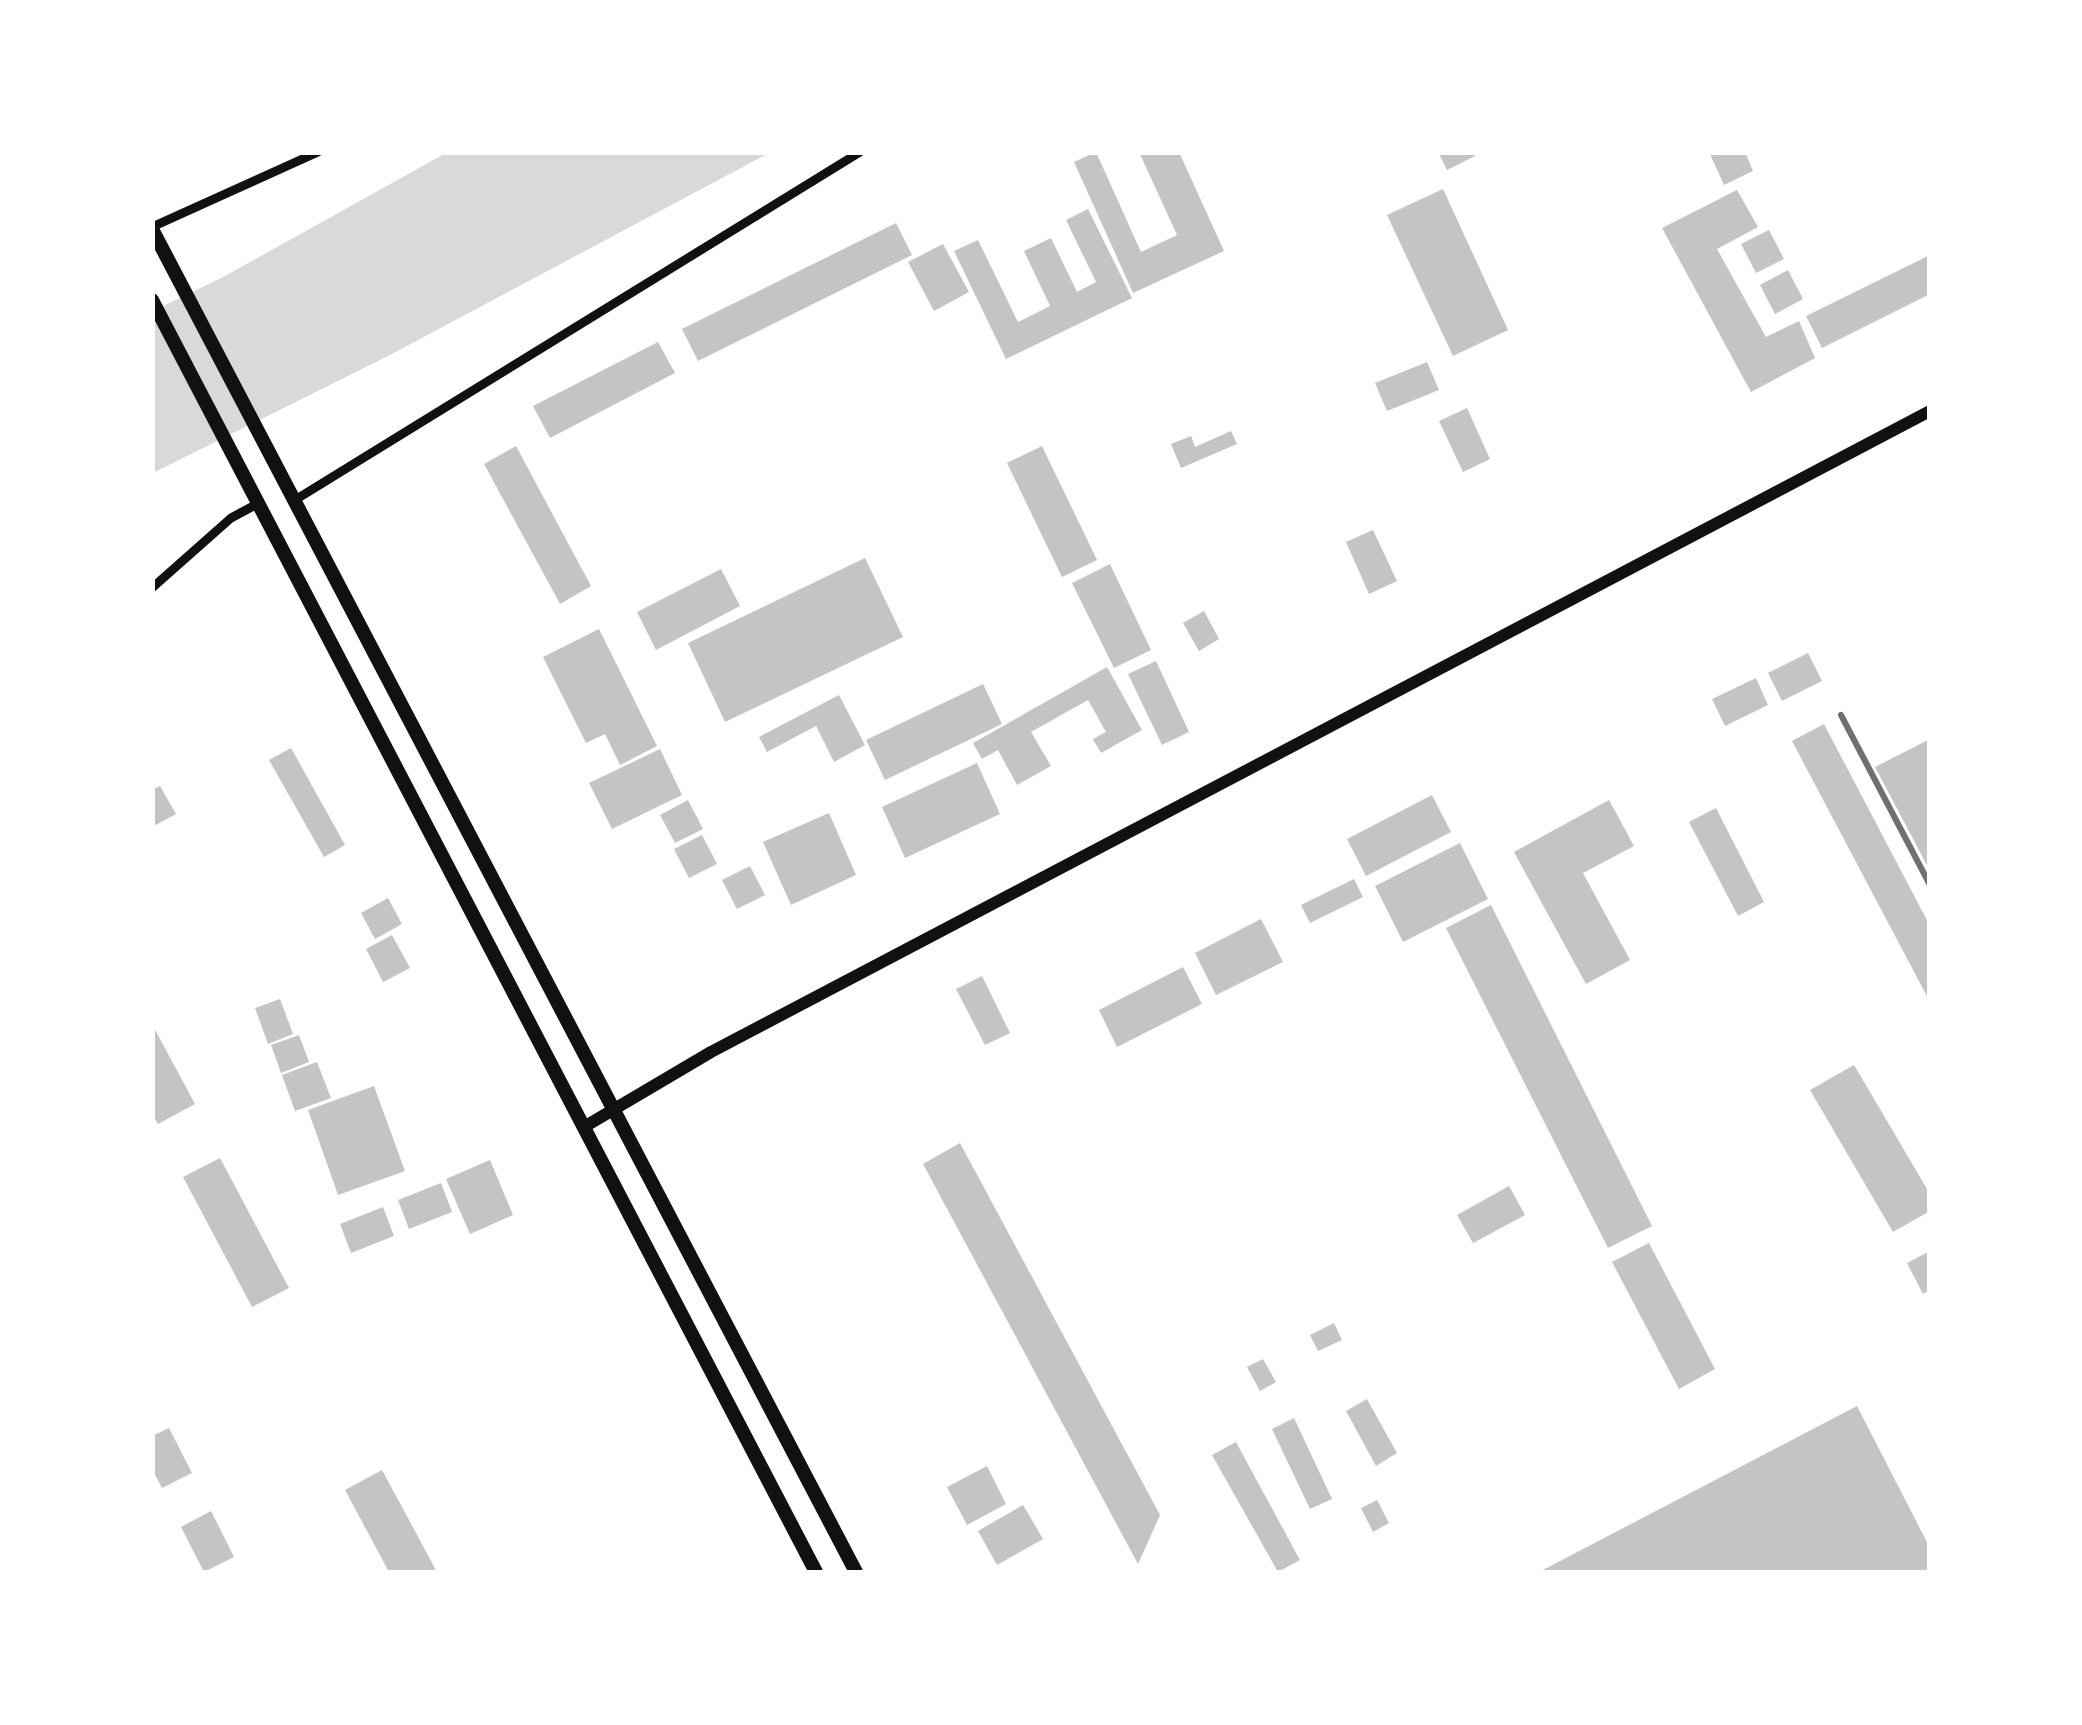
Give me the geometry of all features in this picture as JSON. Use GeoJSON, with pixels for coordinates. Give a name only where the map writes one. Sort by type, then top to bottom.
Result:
{"type":"FeatureCollection","features":[{"type":"Feature","properties":{"kind":"main road"},"geometry":{"type":"LineString","coordinates":[[152,228],[856,1572]]}},
{"type":"Feature","properties":{"kind":"main road"},"geometry":{"type":"LineString","coordinates":[[152,300],[816,1572]]}},
{"type":"Feature","properties":{"kind":"main road"},"geometry":{"type":"LineString","coordinates":[[584,1127],[711,1052],[1930,411]]}},
{"type":"Feature","properties":{"kind":"street"},"geometry":{"type":"LineString","coordinates":[[152,228],[318,152]]}},
{"type":"Feature","properties":{"kind":"street"},"geometry":{"type":"LineString","coordinates":[[295,500],[860,152]]}},
{"type":"Feature","properties":{"kind":"street"},"geometry":{"type":"LineString","coordinates":[[152,588],[257,498]]}},
{"type":"Feature","properties":{"kind":"shaded area"},"geometry":{"type":"Polygon","coordinates":[[[446,153],[769,153],[386,357],[153,473],[153,311],[225,276],[446,153]]]}},
{"type":"Feature","properties":{"kind":"building"},"geometry":{"type":"Polygon","coordinates":[[[1096,152],[1141,252],[1177,235],[1139,152],[1179,152],[1224,251],[1133,293],[1074,162],[1096,152]]]}},
{"type":"Feature","properties":{"kind":"building"},"geometry":{"type":"Polygon","coordinates":[[[1438,152],[1474,152],[1475,156],[1447,170],[1438,152]]]}},
{"type":"Feature","properties":{"kind":"building"},"geometry":{"type":"Polygon","coordinates":[[[1709,152],[1745,152],[1753,171],[1724,185],[1709,152]]]}},
{"type":"Feature","properties":{"kind":"building"},"geometry":{"type":"Polygon","coordinates":[[[1443,189],[1508,330],[1453,356],[1387,215],[1443,189]]]}},
{"type":"Feature","properties":{"kind":"building"},"geometry":{"type":"Polygon","coordinates":[[[1737,190],[1758,227],[1717,249],[1766,337],[1799,321],[1815,358],[1751,392],[1662,228],[1737,190]]]}},
{"type":"Feature","properties":{"kind":"building"},"geometry":{"type":"Polygon","coordinates":[[[1088,209],[1132,298],[1006,359],[954,251],[978,240],[1018,322],[1050,306],[1024,251],[1051,238],[1077,292],[1096,282],[1066,220],[1088,209]]]}},
{"type":"Feature","properties":{"kind":"building"},"geometry":{"type":"Polygon","coordinates":[[[896,223],[912,255],[698,361],[682,329],[896,223]]]}},
{"type":"Feature","properties":{"kind":"building"},"geometry":{"type":"Polygon","coordinates":[[[1769,230],[1784,259],[1756,273],[1741,244],[1769,230]]]}},
{"type":"Feature","properties":{"kind":"building"},"geometry":{"type":"Polygon","coordinates":[[[943,244],[969,292],[934,311],[908,262],[943,244]]]}},
{"type":"Feature","properties":{"kind":"building"},"geometry":{"type":"Polygon","coordinates":[[[1930,255],[1930,294],[1822,348],[1806,316],[1930,255]]]}},
{"type":"Feature","properties":{"kind":"building"},"geometry":{"type":"Polygon","coordinates":[[[1788,270],[1803,299],[1775,314],[1760,285],[1788,270]]]}},
{"type":"Feature","properties":{"kind":"building"},"geometry":{"type":"Polygon","coordinates":[[[658,342],[675,373],[550,438],[533,406],[658,342]]]}},
{"type":"Feature","properties":{"kind":"building"},"geometry":{"type":"Polygon","coordinates":[[[1427,362],[1439,390],[1387,411],[1375,383],[1427,362]]]}},
{"type":"Feature","properties":{"kind":"building"},"geometry":{"type":"Polygon","coordinates":[[[1467,408],[1490,459],[1463,472],[1439,421],[1467,408]]]}},
{"type":"Feature","properties":{"kind":"building"},"geometry":{"type":"Polygon","coordinates":[[[1231,431],[1237,444],[1181,468],[1171,444],[1191,436],[1195,447],[1231,431]]]}},
{"type":"Feature","properties":{"kind":"building"},"geometry":{"type":"Polygon","coordinates":[[[516,446],[591,586],[560,604],[484,464],[516,446]]]}},
{"type":"Feature","properties":{"kind":"building"},"geometry":{"type":"Polygon","coordinates":[[[1042,446],[1097,560],[1062,577],[1007,463],[1042,446]]]}},
{"type":"Feature","properties":{"kind":"building"},"geometry":{"type":"Polygon","coordinates":[[[1373,530],[1397,581],[1369,594],[1346,542],[1373,530]]]}},
{"type":"Feature","properties":{"kind":"building"},"geometry":{"type":"Polygon","coordinates":[[[865,558],[903,637],[725,722],[688,643],[865,558]]]}},
{"type":"Feature","properties":{"kind":"building"},"geometry":{"type":"Polygon","coordinates":[[[1110,564],[1151,650],[1114,668],[1072,583],[1110,564]]]}},
{"type":"Feature","properties":{"kind":"building"},"geometry":{"type":"Polygon","coordinates":[[[721,569],[740,606],[656,650],[637,612],[721,569]]]}},
{"type":"Feature","properties":{"kind":"building"},"geometry":{"type":"Polygon","coordinates":[[[1204,611],[1219,639],[1199,651],[1183,623],[1204,611]]]}},
{"type":"Feature","properties":{"kind":"building"},"geometry":{"type":"Polygon","coordinates":[[[599,629],[657,746],[620,765],[605,734],[586,743],[543,657],[599,629]]]}},
{"type":"Feature","properties":{"kind":"building"},"geometry":{"type":"Polygon","coordinates":[[[1808,653],[1822,681],[1782,701],[1768,673],[1808,653]]]}},
{"type":"Feature","properties":{"kind":"building"},"geometry":{"type":"Polygon","coordinates":[[[1156,661],[1189,732],[1162,745],[1128,674],[1156,661]]]}},
{"type":"Feature","properties":{"kind":"building"},"geometry":{"type":"Polygon","coordinates":[[[1107,667],[1142,730],[1101,753],[1093,739],[1106,732],[1088,700],[1031,732],[1051,766],[1017,785],[998,750],[982,759],[973,743],[1107,667]]]}},
{"type":"Feature","properties":{"kind":"building"},"geometry":{"type":"Polygon","coordinates":[[[1756,678],[1768,705],[1725,726],[1712,699],[1756,678]]]}},
{"type":"Feature","properties":{"kind":"building"},"geometry":{"type":"Polygon","coordinates":[[[983,684],[1002,724],[885,780],[866,740],[983,684]]]}},
{"type":"Feature","properties":{"kind":"building"},"geometry":{"type":"Polygon","coordinates":[[[839,695],[865,745],[834,762],[816,726],[767,752],[759,737],[839,695]]]}},
{"type":"Feature","properties":{"kind":"building"},"geometry":{"type":"Polygon","coordinates":[[[1824,724],[1930,926],[1930,1002],[1792,741],[1824,724]]]}},
{"type":"Feature","properties":{"kind":"building"},"geometry":{"type":"Polygon","coordinates":[[[1930,739],[1930,871],[1875,767],[1930,739]]]}},
{"type":"Feature","properties":{"kind":"building"},"geometry":{"type":"Polygon","coordinates":[[[291,748],[345,845],[324,857],[269,760],[291,748]]]}},
{"type":"Feature","properties":{"kind":"building"},"geometry":{"type":"Polygon","coordinates":[[[660,749],[682,795],[612,829],[589,783],[660,749]]]}},
{"type":"Feature","properties":{"kind":"building"},"geometry":{"type":"Polygon","coordinates":[[[977,763],[1000,814],[905,858],[882,807],[977,763]]]}},
{"type":"Feature","properties":{"kind":"building"},"geometry":{"type":"Polygon","coordinates":[[[160,786],[176,814],[152,827],[152,790],[160,786]]]}},
{"type":"Feature","properties":{"kind":"building"},"geometry":{"type":"Polygon","coordinates":[[[1432,795],[1451,832],[1366,876],[1347,839],[1432,795]]]}},
{"type":"Feature","properties":{"kind":"building"},"geometry":{"type":"Polygon","coordinates":[[[688,800],[703,829],[675,843],[660,815],[688,800]]]}},
{"type":"Feature","properties":{"kind":"building"},"geometry":{"type":"Polygon","coordinates":[[[1609,800],[1634,846],[1583,873],[1630,960],[1586,984],[1514,852],[1609,800]]]}},
{"type":"Feature","properties":{"kind":"building"},"geometry":{"type":"Polygon","coordinates":[[[1716,808],[1764,902],[1738,916],[1689,822],[1716,808]]]}},
{"type":"Feature","properties":{"kind":"building"},"geometry":{"type":"Polygon","coordinates":[[[829,813],[856,875],[791,905],[763,842],[829,813]]]}},
{"type":"Feature","properties":{"kind":"building"},"geometry":{"type":"Polygon","coordinates":[[[702,835],[717,864],[689,878],[674,849],[702,835]]]}},
{"type":"Feature","properties":{"kind":"building"},"geometry":{"type":"Polygon","coordinates":[[[1460,843],[1488,899],[1403,942],[1375,886],[1460,843]]]}},
{"type":"Feature","properties":{"kind":"building"},"geometry":{"type":"Polygon","coordinates":[[[750,866],[765,895],[737,909],[722,880],[750,866]]]}},
{"type":"Feature","properties":{"kind":"building"},"geometry":{"type":"Polygon","coordinates":[[[1354,879],[1363,897],[1310,923],[1301,905],[1354,879]]]}},
{"type":"Feature","properties":{"kind":"building"},"geometry":{"type":"Polygon","coordinates":[[[388,898],[402,924],[375,939],[361,913],[388,898]]]}},
{"type":"Feature","properties":{"kind":"building"},"geometry":{"type":"Polygon","coordinates":[[[1491,905],[1652,1226],[1608,1248],[1446,928],[1491,905]]]}},
{"type":"Feature","properties":{"kind":"building"},"geometry":{"type":"Polygon","coordinates":[[[1261,919],[1283,962],[1216,995],[1195,953],[1261,919]]]}},
{"type":"Feature","properties":{"kind":"building"},"geometry":{"type":"Polygon","coordinates":[[[392,935],[410,968],[383,982],[366,949],[392,935]]]}},
{"type":"Feature","properties":{"kind":"building"},"geometry":{"type":"Polygon","coordinates":[[[1183,967],[1202,1004],[1117,1047],[1099,1010],[1183,967]]]}},
{"type":"Feature","properties":{"kind":"building"},"geometry":{"type":"Polygon","coordinates":[[[982,976],[1010,1033],[985,1045],[956,989],[982,976]]]}},
{"type":"Feature","properties":{"kind":"building"},"geometry":{"type":"Polygon","coordinates":[[[280,999],[293,1034],[268,1044],[255,1008],[280,999]]]}},
{"type":"Feature","properties":{"kind":"building"},"geometry":{"type":"Polygon","coordinates":[[[152,1024],[195,1104],[158,1124],[152,1114],[152,1024]]]}},
{"type":"Feature","properties":{"kind":"building"},"geometry":{"type":"Polygon","coordinates":[[[299,1035],[309,1062],[281,1073],[271,1045],[299,1035]]]}},
{"type":"Feature","properties":{"kind":"building"},"geometry":{"type":"Polygon","coordinates":[[[317,1062],[331,1098],[295,1111],[282,1075],[317,1062]]]}},
{"type":"Feature","properties":{"kind":"building"},"geometry":{"type":"Polygon","coordinates":[[[1854,1065],[1930,1194],[1930,1211],[1893,1232],[1810,1090],[1854,1065]]]}},
{"type":"Feature","properties":{"kind":"building"},"geometry":{"type":"Polygon","coordinates":[[[374,1086],[405,1171],[338,1195],[308,1110],[374,1086]]]}},
{"type":"Feature","properties":{"kind":"building"},"geometry":{"type":"Polygon","coordinates":[[[960,1143],[1160,1515],[1138,1564],[923,1164],[960,1143]]]}},
{"type":"Feature","properties":{"kind":"building"},"geometry":{"type":"Polygon","coordinates":[[[220,1158],[289,1288],[252,1307],[183,1177],[220,1158]]]}},
{"type":"Feature","properties":{"kind":"building"},"geometry":{"type":"Polygon","coordinates":[[[490,1160],[513,1215],[470,1234],[446,1179],[490,1160]]]}},
{"type":"Feature","properties":{"kind":"building"},"geometry":{"type":"Polygon","coordinates":[[[441,1183],[452,1212],[409,1229],[398,1200],[441,1183]]]}},
{"type":"Feature","properties":{"kind":"building"},"geometry":{"type":"Polygon","coordinates":[[[1509,1186],[1525,1215],[1473,1243],[1457,1215],[1509,1186]]]}},
{"type":"Feature","properties":{"kind":"building"},"geometry":{"type":"Polygon","coordinates":[[[383,1207],[394,1236],[351,1253],[340,1224],[383,1207]]]}},
{"type":"Feature","properties":{"kind":"building"},"geometry":{"type":"Polygon","coordinates":[[[1649,1243],[1715,1369],[1679,1389],[1612,1262],[1649,1243]]]}},
{"type":"Feature","properties":{"kind":"building"},"geometry":{"type":"Polygon","coordinates":[[[1930,1251],[1930,1290],[1923,1294],[1907,1263],[1930,1251]]]}},
{"type":"Feature","properties":{"kind":"building"},"geometry":{"type":"Polygon","coordinates":[[[1334,1323],[1342,1340],[1318,1351],[1310,1335],[1334,1323]]]}},
{"type":"Feature","properties":{"kind":"building"},"geometry":{"type":"Polygon","coordinates":[[[1263,1359],[1276,1382],[1260,1391],[1247,1367],[1263,1359]]]}},
{"type":"Feature","properties":{"kind":"building"},"geometry":{"type":"Polygon","coordinates":[[[1367,1399],[1397,1453],[1376,1466],[1346,1411],[1367,1399]]]}},
{"type":"Feature","properties":{"kind":"building"},"geometry":{"type":"Polygon","coordinates":[[[1857,1406],[1930,1548],[1930,1572],[1539,1572],[1857,1406]]]}},
{"type":"Feature","properties":{"kind":"building"},"geometry":{"type":"Polygon","coordinates":[[[1294,1418],[1332,1499],[1310,1509],[1272,1429],[1294,1418]]]}},
{"type":"Feature","properties":{"kind":"building"},"geometry":{"type":"Polygon","coordinates":[[[169,1428],[192,1473],[162,1488],[152,1469],[152,1436],[169,1428]]]}},
{"type":"Feature","properties":{"kind":"building"},"geometry":{"type":"Polygon","coordinates":[[[1236,1442],[1300,1560],[1278,1572],[1212,1455],[1236,1442]]]}},
{"type":"Feature","properties":{"kind":"building"},"geometry":{"type":"Polygon","coordinates":[[[987,1466],[1006,1504],[967,1525],[947,1487],[987,1466]]]}},
{"type":"Feature","properties":{"kind":"building"},"geometry":{"type":"Polygon","coordinates":[[[382,1470],[437,1572],[389,1572],[345,1490],[382,1470]]]}},
{"type":"Feature","properties":{"kind":"building"},"geometry":{"type":"Polygon","coordinates":[[[1377,1500],[1389,1523],[1373,1532],[1361,1508],[1377,1500]]]}},
{"type":"Feature","properties":{"kind":"building"},"geometry":{"type":"Polygon","coordinates":[[[1023,1505],[1043,1539],[997,1565],[978,1531],[1023,1505]]]}},
{"type":"Feature","properties":{"kind":"building"},"geometry":{"type":"Polygon","coordinates":[[[211,1511],[234,1557],[204,1572],[181,1527],[211,1511]]]}},
{"type":"Feature","properties":{"kind":"railway"},"geometry":{"type":"LineString","coordinates":[[1841,715],[1930,885]]}}]}
